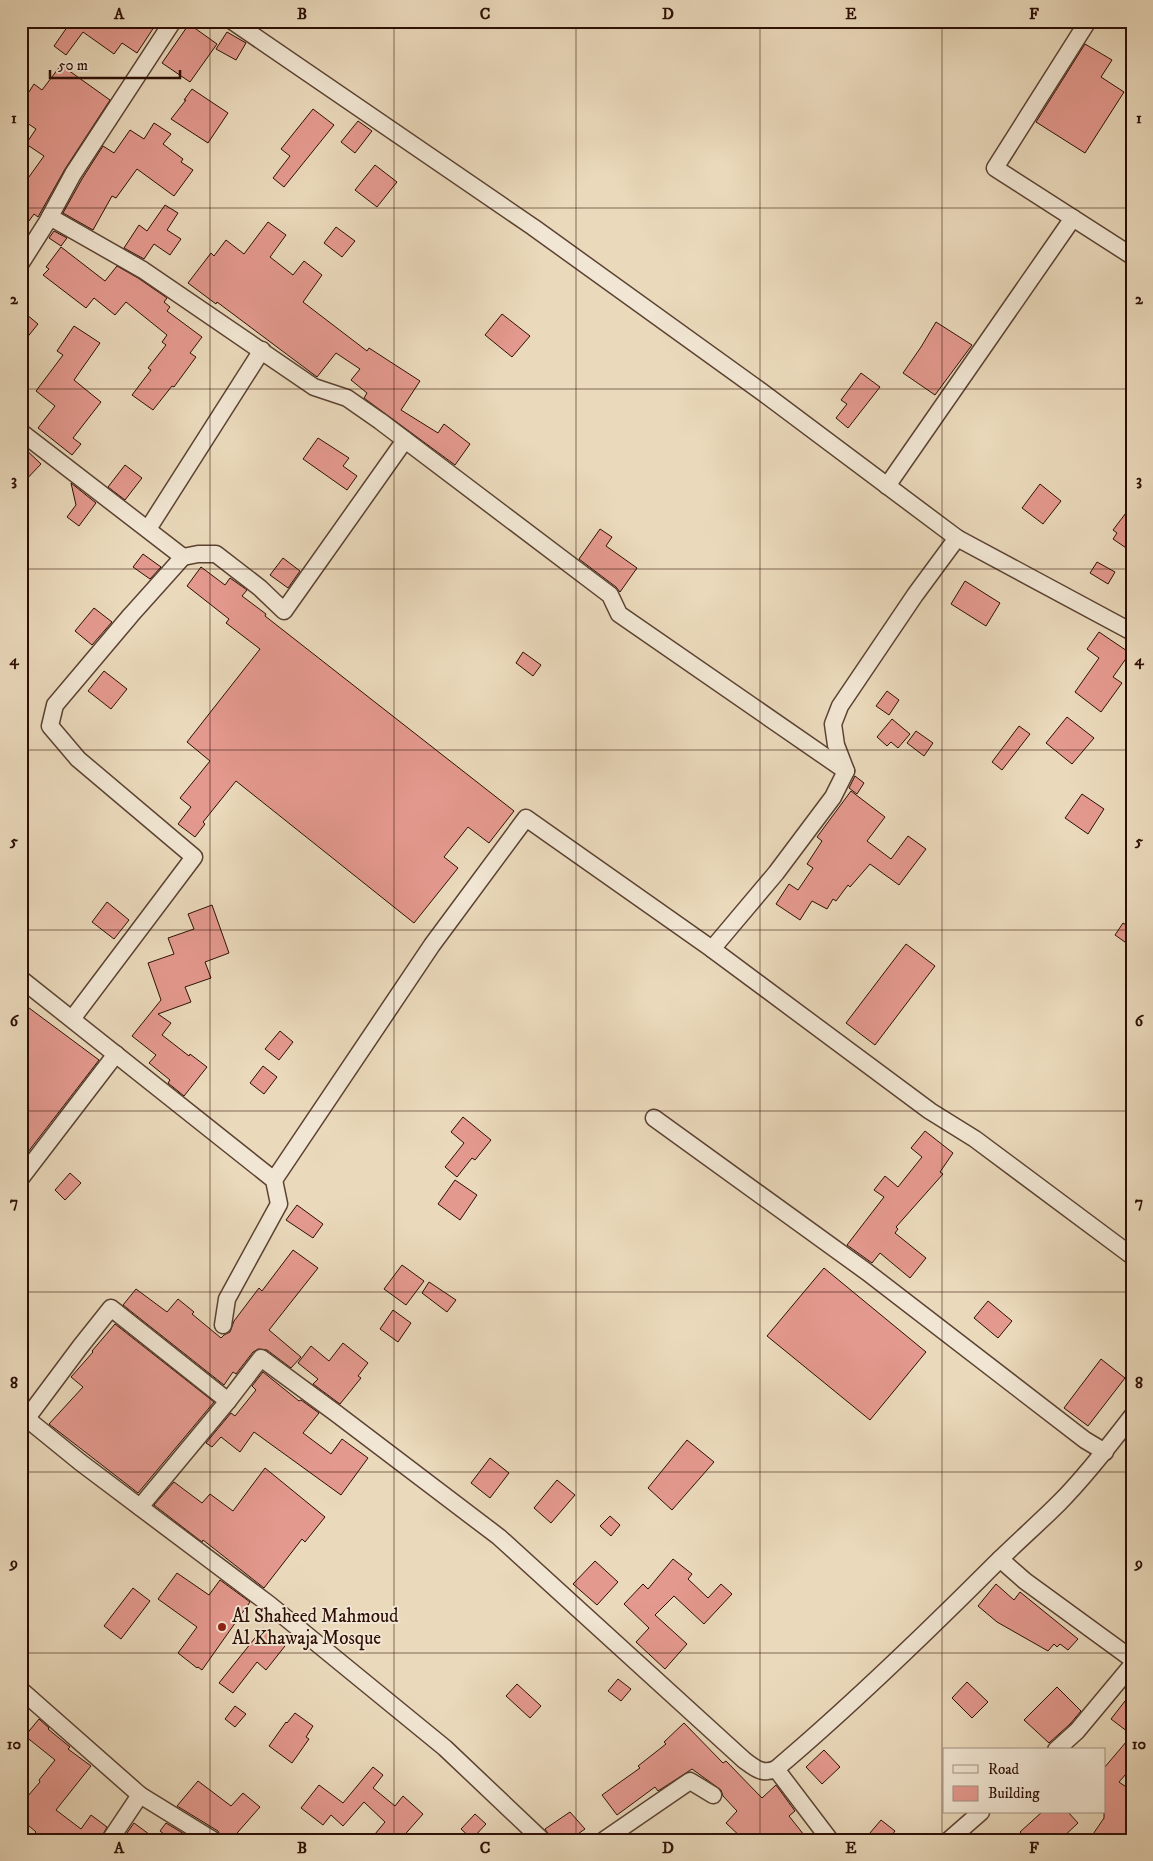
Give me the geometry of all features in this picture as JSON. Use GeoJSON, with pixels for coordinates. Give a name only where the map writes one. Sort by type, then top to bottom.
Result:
{"type":"FeatureCollection","features":[{"type":"Feature","properties":{"kind":"street"},"geometry":{"type":"LineString","coordinates":[[21,263],[50,217],[73,174],[173,21]]}},
{"type":"Feature","properties":{"kind":"street"},"geometry":{"type":"LineString","coordinates":[[232,21],[533,227],[762,392],[956,538],[1132,632]]}},
{"type":"Feature","properties":{"kind":"street"},"geometry":{"type":"LineString","coordinates":[[1088,21],[995,168],[1132,256]]}},
{"type":"Feature","properties":{"kind":"street"},"geometry":{"type":"LineString","coordinates":[[50,217],[144,270],[314,386],[347,398],[610,595],[619,614],[846,771]]}},
{"type":"Feature","properties":{"kind":"street"},"geometry":{"type":"LineString","coordinates":[[887,486],[1072,218]]}},
{"type":"Feature","properties":{"kind":"street"},"geometry":{"type":"LineString","coordinates":[[148,529],[262,350]]}},
{"type":"Feature","properties":{"kind":"street"},"geometry":{"type":"LineString","coordinates":[[21,432],[183,557]]}},
{"type":"Feature","properties":{"kind":"street"},"geometry":{"type":"LineString","coordinates":[[72,1019],[194,858],[78,759],[50,726],[55,705],[183,557],[216,554],[260,588],[284,611],[405,440]]}},
{"type":"Feature","properties":{"kind":"street"},"geometry":{"type":"LineString","coordinates":[[712,949],[782,865],[833,797],[846,771],[836,745],[833,724],[840,706],[956,538]]}},
{"type":"Feature","properties":{"kind":"street"},"geometry":{"type":"LineString","coordinates":[[274,1180],[432,945],[526,818],[712,949],[914,1099],[974,1139],[1132,1256]]}},
{"type":"Feature","properties":{"kind":"street"},"geometry":{"type":"LineString","coordinates":[[21,979],[274,1180],[279,1204],[227,1299],[223,1325]]}},
{"type":"Feature","properties":{"kind":"street"},"geometry":{"type":"LineString","coordinates":[[21,1178],[116,1054]]}},
{"type":"Feature","properties":{"kind":"street"},"geometry":{"type":"LineString","coordinates":[[654,1118],[867,1272],[1085,1440],[1105,1452]]}},
{"type":"Feature","properties":{"kind":"street"},"geometry":{"type":"LineString","coordinates":[[228,1401],[111,1308],[24,1416],[140,1507],[233,1576],[445,1748],[530,1836]]}},
{"type":"Feature","properties":{"kind":"street"},"geometry":{"type":"LineString","coordinates":[[140,1507],[261,1358],[498,1537],[744,1760],[758,1771],[769,1772],[776,1769],[817,1734],[914,1646],[1000,1559],[1060,1502],[1105,1452],[1132,1416]]}},
{"type":"Feature","properties":{"kind":"street"},"geometry":{"type":"LineString","coordinates":[[1000,1559],[1025,1581],[1132,1659]]}},
{"type":"Feature","properties":{"kind":"street"},"geometry":{"type":"LineString","coordinates":[[1058,1748],[1077,1731],[1132,1665]]}},
{"type":"Feature","properties":{"kind":"street"},"geometry":{"type":"LineString","coordinates":[[21,1690],[140,1795],[213,1840]]}},
{"type":"Feature","properties":{"kind":"street"},"geometry":{"type":"LineString","coordinates":[[776,1769],[830,1840]]}},
{"type":"Feature","properties":{"kind":"street"},"geometry":{"type":"LineString","coordinates":[[604,1840],[690,1781],[713,1795]]}},
{"type":"Feature","properties":{"kind":"street"},"geometry":{"type":"LineString","coordinates":[[110,1840],[140,1795]]}},
{"type":"Feature","properties":{"kind":"street"},"geometry":{"type":"LineString","coordinates":[[949,1840],[979,1814]]}},
{"type":"Feature","properties":{"kind":"building"},"geometry":{"type":"Polygon","coordinates":[[[68,21],[158,21],[137,53],[122,43],[114,54],[83,32],[66,55],[54,46],[70,23],[68,21]]]}},
{"type":"Feature","properties":{"kind":"building"},"geometry":{"type":"Polygon","coordinates":[[[189,24],[217,44],[190,82],[162,63],[189,24]]]}},
{"type":"Feature","properties":{"kind":"building"},"geometry":{"type":"Polygon","coordinates":[[[227,32],[246,43],[236,60],[216,49],[227,32]]]}},
{"type":"Feature","properties":{"kind":"building"},"geometry":{"type":"Polygon","coordinates":[[[1085,44],[1112,60],[1101,77],[1124,92],[1085,153],[1036,122],[1085,44]]]}},
{"type":"Feature","properties":{"kind":"building"},"geometry":{"type":"Polygon","coordinates":[[[61,65],[110,100],[65,169],[38,217],[34,214],[21,232],[21,188],[44,156],[26,144],[36,129],[21,119],[21,91],[27,95],[34,84],[42,90],[61,65]]]}},
{"type":"Feature","properties":{"kind":"building"},"geometry":{"type":"Polygon","coordinates":[[[192,89],[228,113],[208,143],[171,119],[192,89]]]}},
{"type":"Feature","properties":{"kind":"building"},"geometry":{"type":"Polygon","coordinates":[[[313,109],[334,125],[284,187],[273,178],[290,156],[281,149],[313,109]]]}},
{"type":"Feature","properties":{"kind":"building"},"geometry":{"type":"Polygon","coordinates":[[[358,121],[372,131],[355,153],[341,142],[358,121]]]}},
{"type":"Feature","properties":{"kind":"building"},"geometry":{"type":"Polygon","coordinates":[[[154,123],[171,134],[163,144],[183,159],[181,162],[193,170],[174,196],[137,169],[116,198],[112,196],[93,230],[63,213],[103,146],[114,153],[130,130],[144,139],[154,123]]]}},
{"type":"Feature","properties":{"kind":"building"},"geometry":{"type":"Polygon","coordinates":[[[375,165],[397,182],[377,207],[355,190],[375,165]]]}},
{"type":"Feature","properties":{"kind":"building"},"geometry":{"type":"Polygon","coordinates":[[[165,205],[178,213],[167,230],[181,239],[170,255],[154,244],[144,259],[124,248],[139,225],[147,231],[165,205]]]}},
{"type":"Feature","properties":{"kind":"building"},"geometry":{"type":"Polygon","coordinates":[[[268,222],[286,235],[270,257],[293,275],[304,261],[322,275],[303,302],[367,351],[369,348],[420,381],[401,410],[438,433],[444,424],[470,444],[455,465],[364,398],[367,393],[351,380],[360,369],[336,353],[317,377],[217,302],[216,304],[188,283],[211,253],[214,256],[226,240],[244,254],[268,222]]]}},
{"type":"Feature","properties":{"kind":"building"},"geometry":{"type":"Polygon","coordinates":[[[336,227],[355,241],[342,257],[324,243],[336,227]]]}},
{"type":"Feature","properties":{"kind":"building"},"geometry":{"type":"Polygon","coordinates":[[[54,231],[67,238],[61,246],[49,238],[54,231]]]}},
{"type":"Feature","properties":{"kind":"building"},"geometry":{"type":"Polygon","coordinates":[[[61,247],[105,281],[117,266],[138,278],[167,298],[164,302],[170,307],[167,311],[202,337],[190,353],[196,357],[174,387],[172,386],[153,410],[132,395],[151,370],[148,368],[166,345],[162,342],[167,335],[126,302],[115,315],[94,298],[86,308],[43,275],[49,269],[46,267],[61,247]]]}},
{"type":"Feature","properties":{"kind":"building"},"geometry":{"type":"Polygon","coordinates":[[[21,310],[38,324],[21,345],[21,310]]]}},
{"type":"Feature","properties":{"kind":"building"},"geometry":{"type":"Polygon","coordinates":[[[502,314],[530,336],[512,357],[485,335],[502,314]]]}},
{"type":"Feature","properties":{"kind":"building"},"geometry":{"type":"Polygon","coordinates":[[[936,322],[972,345],[935,395],[903,373],[936,322]]]}},
{"type":"Feature","properties":{"kind":"building"},"geometry":{"type":"Polygon","coordinates":[[[74,326],[100,343],[74,380],[101,402],[73,438],[81,444],[72,455],[38,428],[55,406],[36,391],[63,355],[57,351],[74,326]]]}},
{"type":"Feature","properties":{"kind":"building"},"geometry":{"type":"Polygon","coordinates":[[[861,373],[880,387],[848,428],[836,418],[847,404],[841,400],[861,373]]]}},
{"type":"Feature","properties":{"kind":"building"},"geometry":{"type":"Polygon","coordinates":[[[318,438],[349,458],[343,466],[357,476],[347,490],[303,459],[318,438]]]}},
{"type":"Feature","properties":{"kind":"building"},"geometry":{"type":"Polygon","coordinates":[[[21,445],[41,464],[21,485],[21,445]]]}},
{"type":"Feature","properties":{"kind":"building"},"geometry":{"type":"Polygon","coordinates":[[[125,465],[142,478],[125,500],[108,487],[125,465]]]}},
{"type":"Feature","properties":{"kind":"building"},"geometry":{"type":"Polygon","coordinates":[[[71,483],[96,503],[79,526],[67,517],[76,505],[71,483]]]}},
{"type":"Feature","properties":{"kind":"building"},"geometry":{"type":"Polygon","coordinates":[[[1040,484],[1061,501],[1043,524],[1022,508],[1040,484]]]}},
{"type":"Feature","properties":{"kind":"building"},"geometry":{"type":"Polygon","coordinates":[[[1132,505],[1132,552],[1113,539],[1117,533],[1113,530],[1132,505]]]}},
{"type":"Feature","properties":{"kind":"building"},"geometry":{"type":"Polygon","coordinates":[[[600,529],[612,537],[606,546],[637,568],[620,592],[579,559],[600,529]]]}},
{"type":"Feature","properties":{"kind":"building"},"geometry":{"type":"Polygon","coordinates":[[[143,554],[161,567],[150,579],[133,567],[143,554]]]}},
{"type":"Feature","properties":{"kind":"building"},"geometry":{"type":"Polygon","coordinates":[[[283,558],[300,571],[288,588],[270,575],[283,558]]]}},
{"type":"Feature","properties":{"kind":"building"},"geometry":{"type":"Polygon","coordinates":[[[1097,562],[1115,572],[1108,584],[1090,573],[1097,562]]]}},
{"type":"Feature","properties":{"kind":"building"},"geometry":{"type":"Polygon","coordinates":[[[201,567],[225,585],[230,578],[247,590],[242,596],[266,614],[265,616],[514,811],[489,843],[468,827],[444,857],[458,868],[414,923],[236,781],[203,822],[205,824],[195,837],[178,824],[191,807],[180,798],[210,761],[187,742],[260,649],[226,623],[229,619],[187,586],[201,567]]]}},
{"type":"Feature","properties":{"kind":"building"},"geometry":{"type":"Polygon","coordinates":[[[965,581],[1000,603],[986,626],[951,604],[965,581]]]}},
{"type":"Feature","properties":{"kind":"building"},"geometry":{"type":"Polygon","coordinates":[[[94,608],[112,622],[92,645],[75,631],[94,608]]]}},
{"type":"Feature","properties":{"kind":"building"},"geometry":{"type":"Polygon","coordinates":[[[1099,632],[1130,653],[1113,677],[1122,683],[1101,712],[1075,692],[1099,658],[1087,649],[1099,632]]]}},
{"type":"Feature","properties":{"kind":"building"},"geometry":{"type":"Polygon","coordinates":[[[523,652],[541,665],[533,676],[516,663],[523,652]]]}},
{"type":"Feature","properties":{"kind":"building"},"geometry":{"type":"Polygon","coordinates":[[[104,671],[127,689],[111,709],[88,691],[104,671]]]}},
{"type":"Feature","properties":{"kind":"building"},"geometry":{"type":"Polygon","coordinates":[[[887,691],[899,700],[889,715],[876,706],[887,691]]]}},
{"type":"Feature","properties":{"kind":"building"},"geometry":{"type":"Polygon","coordinates":[[[1067,717],[1094,738],[1072,764],[1046,743],[1067,717]]]}},
{"type":"Feature","properties":{"kind":"building"},"geometry":{"type":"Polygon","coordinates":[[[892,719],[910,734],[898,748],[891,742],[887,746],[877,737],[892,719]]]}},
{"type":"Feature","properties":{"kind":"building"},"geometry":{"type":"Polygon","coordinates":[[[1019,726],[1030,734],[1002,770],[992,762],[1019,726]]]}},
{"type":"Feature","properties":{"kind":"building"},"geometry":{"type":"Polygon","coordinates":[[[916,731],[933,743],[924,756],[907,743],[916,731]]]}},
{"type":"Feature","properties":{"kind":"building"},"geometry":{"type":"Polygon","coordinates":[[[855,776],[864,783],[857,794],[849,788],[855,776]]]}},
{"type":"Feature","properties":{"kind":"building"},"geometry":{"type":"Polygon","coordinates":[[[851,791],[885,817],[867,841],[891,859],[908,836],[926,849],[899,885],[870,864],[850,887],[848,885],[836,901],[833,899],[827,909],[812,901],[800,920],[776,904],[789,884],[798,890],[813,868],[807,864],[822,841],[817,837],[851,791]]]}},
{"type":"Feature","properties":{"kind":"building"},"geometry":{"type":"Polygon","coordinates":[[[1082,794],[1104,809],[1088,834],[1065,818],[1082,794]]]}},
{"type":"Feature","properties":{"kind":"building"},"geometry":{"type":"Polygon","coordinates":[[[107,902],[129,920],[114,939],[92,922],[107,902]]]}},
{"type":"Feature","properties":{"kind":"building"},"geometry":{"type":"Polygon","coordinates":[[[212,905],[229,953],[205,962],[211,978],[185,987],[191,1002],[158,1014],[171,1023],[162,1035],[207,1067],[184,1096],[168,1083],[170,1080],[149,1063],[156,1055],[132,1036],[161,1000],[148,963],[174,954],[168,938],[194,929],[188,914],[212,905]]]}},
{"type":"Feature","properties":{"kind":"building"},"geometry":{"type":"Polygon","coordinates":[[[1123,923],[1132,929],[1132,947],[1115,935],[1123,923]]]}},
{"type":"Feature","properties":{"kind":"building"},"geometry":{"type":"Polygon","coordinates":[[[906,944],[935,966],[875,1045],[846,1023],[906,944]]]}},
{"type":"Feature","properties":{"kind":"building"},"geometry":{"type":"Polygon","coordinates":[[[21,1002],[99,1060],[21,1161],[21,1002]]]}},
{"type":"Feature","properties":{"kind":"building"},"geometry":{"type":"Polygon","coordinates":[[[280,1031],[293,1042],[279,1060],[265,1049],[280,1031]]]}},
{"type":"Feature","properties":{"kind":"building"},"geometry":{"type":"Polygon","coordinates":[[[263,1066],[277,1077],[264,1094],[250,1083],[263,1066]]]}},
{"type":"Feature","properties":{"kind":"building"},"geometry":{"type":"Polygon","coordinates":[[[463,1117],[491,1140],[475,1160],[472,1158],[457,1177],[445,1167],[464,1143],[451,1132],[463,1117]]]}},
{"type":"Feature","properties":{"kind":"building"},"geometry":{"type":"Polygon","coordinates":[[[925,1131],[953,1153],[940,1172],[943,1174],[896,1227],[898,1229],[895,1233],[926,1258],[910,1278],[880,1253],[872,1263],[847,1245],[884,1197],[874,1190],[885,1176],[898,1187],[922,1157],[911,1148],[925,1131]]]}},
{"type":"Feature","properties":{"kind":"building"},"geometry":{"type":"Polygon","coordinates":[[[70,1173],[81,1183],[65,1200],[55,1190],[70,1173]]]}},
{"type":"Feature","properties":{"kind":"building"},"geometry":{"type":"Polygon","coordinates":[[[455,1180],[477,1195],[460,1220],[438,1204],[455,1180]]]}},
{"type":"Feature","properties":{"kind":"building"},"geometry":{"type":"Polygon","coordinates":[[[297,1205],[323,1224],[313,1238],[286,1220],[297,1205]]]}},
{"type":"Feature","properties":{"kind":"building"},"geometry":{"type":"Polygon","coordinates":[[[293,1250],[318,1268],[269,1330],[301,1357],[291,1368],[267,1350],[258,1349],[253,1352],[236,1374],[233,1372],[224,1385],[123,1305],[136,1289],[167,1312],[178,1299],[194,1312],[192,1314],[221,1338],[230,1332],[234,1321],[259,1288],[262,1291],[293,1250]]]}},
{"type":"Feature","properties":{"kind":"building"},"geometry":{"type":"Polygon","coordinates":[[[402,1265],[424,1281],[406,1305],[384,1289],[402,1265]]]}},
{"type":"Feature","properties":{"kind":"building"},"geometry":{"type":"Polygon","coordinates":[[[824,1268],[926,1352],[870,1420],[767,1336],[824,1268]]]}},
{"type":"Feature","properties":{"kind":"building"},"geometry":{"type":"Polygon","coordinates":[[[429,1282],[456,1300],[447,1312],[422,1293],[429,1282]]]}},
{"type":"Feature","properties":{"kind":"building"},"geometry":{"type":"Polygon","coordinates":[[[988,1301],[1012,1321],[998,1338],[974,1318],[988,1301]]]}},
{"type":"Feature","properties":{"kind":"building"},"geometry":{"type":"Polygon","coordinates":[[[393,1310],[411,1323],[398,1342],[380,1329],[393,1310]]]}},
{"type":"Feature","properties":{"kind":"building"},"geometry":{"type":"Polygon","coordinates":[[[115,1324],[214,1402],[138,1493],[49,1424],[83,1387],[71,1377],[115,1324]]]}},
{"type":"Feature","properties":{"kind":"building"},"geometry":{"type":"Polygon","coordinates":[[[343,1343],[368,1363],[358,1376],[361,1378],[340,1404],[313,1384],[318,1379],[298,1363],[311,1346],[329,1361],[343,1343]]]}},
{"type":"Feature","properties":{"kind":"building"},"geometry":{"type":"Polygon","coordinates":[[[1101,1359],[1125,1378],[1088,1426],[1064,1408],[1101,1359]]]}},
{"type":"Feature","properties":{"kind":"building"},"geometry":{"type":"Polygon","coordinates":[[[263,1372],[299,1401],[301,1400],[319,1413],[303,1433],[331,1454],[342,1439],[368,1458],[341,1495],[254,1432],[240,1452],[221,1437],[212,1447],[206,1443],[231,1413],[235,1416],[256,1390],[252,1386],[263,1372]]]}},
{"type":"Feature","properties":{"kind":"building"},"geometry":{"type":"Polygon","coordinates":[[[687,1440],[714,1462],[672,1510],[648,1488],[687,1440]]]}},
{"type":"Feature","properties":{"kind":"building"},"geometry":{"type":"Polygon","coordinates":[[[490,1458],[509,1473],[490,1498],[471,1483],[490,1458]]]}},
{"type":"Feature","properties":{"kind":"building"},"geometry":{"type":"Polygon","coordinates":[[[265,1468],[325,1517],[305,1542],[302,1539],[264,1588],[203,1540],[202,1542],[154,1505],[174,1482],[202,1503],[210,1494],[233,1511],[265,1468]]]}},
{"type":"Feature","properties":{"kind":"building"},"geometry":{"type":"Polygon","coordinates":[[[557,1480],[575,1495],[551,1523],[534,1508],[557,1480]]]}},
{"type":"Feature","properties":{"kind":"building"},"geometry":{"type":"Polygon","coordinates":[[[610,1516],[620,1525],[611,1536],[600,1526],[610,1516]]]}},
{"type":"Feature","properties":{"kind":"building"},"geometry":{"type":"Polygon","coordinates":[[[673,1559],[692,1574],[688,1579],[708,1598],[721,1584],[732,1594],[704,1624],[674,1596],[655,1615],[687,1644],[665,1669],[636,1642],[649,1628],[624,1604],[643,1584],[648,1589],[673,1559]]]}},
{"type":"Feature","properties":{"kind":"building"},"geometry":{"type":"Polygon","coordinates":[[[595,1561],[618,1582],[597,1605],[573,1584],[595,1561]]]}},
{"type":"Feature","properties":{"kind":"building"},"geometry":{"type":"Polygon","coordinates":[[[177,1573],[209,1595],[220,1580],[250,1602],[202,1670],[178,1653],[197,1627],[158,1599],[177,1573]]]}},
{"type":"Feature","properties":{"kind":"building"},"geometry":{"type":"Polygon","coordinates":[[[996,1584],[1014,1600],[1020,1592],[1078,1639],[1068,1650],[1060,1644],[1057,1647],[1054,1644],[1048,1651],[997,1622],[978,1606],[996,1584]]]}},
{"type":"Feature","properties":{"kind":"building"},"geometry":{"type":"Polygon","coordinates":[[[133,1588],[150,1601],[121,1639],[104,1626],[133,1588]]]}},
{"type":"Feature","properties":{"kind":"building"},"geometry":{"type":"Polygon","coordinates":[[[263,1628],[285,1646],[266,1670],[257,1662],[233,1693],[219,1683],[263,1628]]]}},
{"type":"Feature","properties":{"kind":"building"},"geometry":{"type":"Polygon","coordinates":[[[618,1679],[631,1689],[621,1701],[608,1691],[618,1679]]]}},
{"type":"Feature","properties":{"kind":"building"},"geometry":{"type":"Polygon","coordinates":[[[967,1682],[988,1702],[972,1718],[952,1698],[967,1682]]]}},
{"type":"Feature","properties":{"kind":"building"},"geometry":{"type":"Polygon","coordinates":[[[517,1684],[541,1706],[530,1718],[506,1696],[517,1684]]]}},
{"type":"Feature","properties":{"kind":"building"},"geometry":{"type":"Polygon","coordinates":[[[1057,1687],[1081,1711],[1049,1743],[1024,1720],[1057,1687]]]}},
{"type":"Feature","properties":{"kind":"building"},"geometry":{"type":"Polygon","coordinates":[[[1132,1692],[1132,1735],[1111,1719],[1132,1692]]]}},
{"type":"Feature","properties":{"kind":"building"},"geometry":{"type":"Polygon","coordinates":[[[235,1706],[246,1714],[235,1727],[225,1719],[235,1706]]]}},
{"type":"Feature","properties":{"kind":"building"},"geometry":{"type":"Polygon","coordinates":[[[295,1713],[313,1726],[306,1737],[309,1739],[292,1763],[269,1746],[295,1713]]]}},
{"type":"Feature","properties":{"kind":"building"},"geometry":{"type":"Polygon","coordinates":[[[39,1719],[70,1747],[68,1749],[91,1766],[56,1810],[81,1829],[91,1815],[107,1827],[100,1840],[30,1840],[36,1832],[21,1819],[21,1804],[40,1782],[39,1780],[55,1760],[25,1736],[39,1719]]]}},
{"type":"Feature","properties":{"kind":"building"},"geometry":{"type":"Polygon","coordinates":[[[684,1723],[723,1763],[726,1761],[762,1798],[776,1785],[795,1811],[789,1816],[808,1840],[744,1840],[726,1823],[737,1811],[723,1796],[721,1790],[692,1769],[658,1791],[655,1787],[617,1815],[602,1795],[640,1768],[638,1766],[666,1744],[664,1742],[684,1723]]]}},
{"type":"Feature","properties":{"kind":"building"},"geometry":{"type":"Polygon","coordinates":[[[1132,1735],[1132,1767],[1119,1782],[1132,1791],[1132,1840],[1089,1840],[1104,1818],[1104,1814],[1106,1814],[1106,1766],[1132,1735]]]}},
{"type":"Feature","properties":{"kind":"building"},"geometry":{"type":"Polygon","coordinates":[[[824,1750],[840,1767],[822,1784],[806,1767],[824,1750]]]}},
{"type":"Feature","properties":{"kind":"building"},"geometry":{"type":"Polygon","coordinates":[[[373,1767],[383,1775],[373,1788],[395,1806],[403,1796],[423,1814],[400,1840],[370,1840],[385,1822],[364,1802],[343,1826],[331,1815],[323,1825],[301,1808],[319,1785],[343,1803],[373,1767]]]}},
{"type":"Feature","properties":{"kind":"building"},"geometry":{"type":"Polygon","coordinates":[[[198,1781],[231,1806],[243,1793],[260,1807],[231,1840],[223,1840],[218,1831],[177,1806],[198,1781]]]}},
{"type":"Feature","properties":{"kind":"building"},"geometry":{"type":"Polygon","coordinates":[[[570,1812],[585,1829],[569,1840],[552,1840],[545,1829],[570,1812]]]}},
{"type":"Feature","properties":{"kind":"building"},"geometry":{"type":"Polygon","coordinates":[[[475,1814],[486,1824],[472,1839],[461,1829],[475,1814]]]}},
{"type":"Feature","properties":{"kind":"building"},"geometry":{"type":"Polygon","coordinates":[[[1040,1814],[1070,1814],[1078,1823],[1060,1840],[1027,1840],[1020,1832],[1040,1814]]]}},
{"type":"Feature","properties":{"kind":"building"},"geometry":{"type":"Polygon","coordinates":[[[881,1820],[895,1831],[888,1840],[864,1840],[881,1820]]]}},
{"type":"Feature","properties":{"kind":"building"},"geometry":{"type":"Polygon","coordinates":[[[134,1823],[157,1840],[122,1840],[134,1823]]]}},
{"type":"Feature","properties":{"kind":"building"},"geometry":{"type":"Polygon","coordinates":[[[166,1823],[194,1840],[172,1840],[160,1831],[166,1823]]]}},
{"type":"Feature","properties":{"kind":"place","name":"Al Shaheed Mahmoud Al Khawaja Mosque"},"geometry":{"type":"Point","coordinates":[222,1627]}}]}
